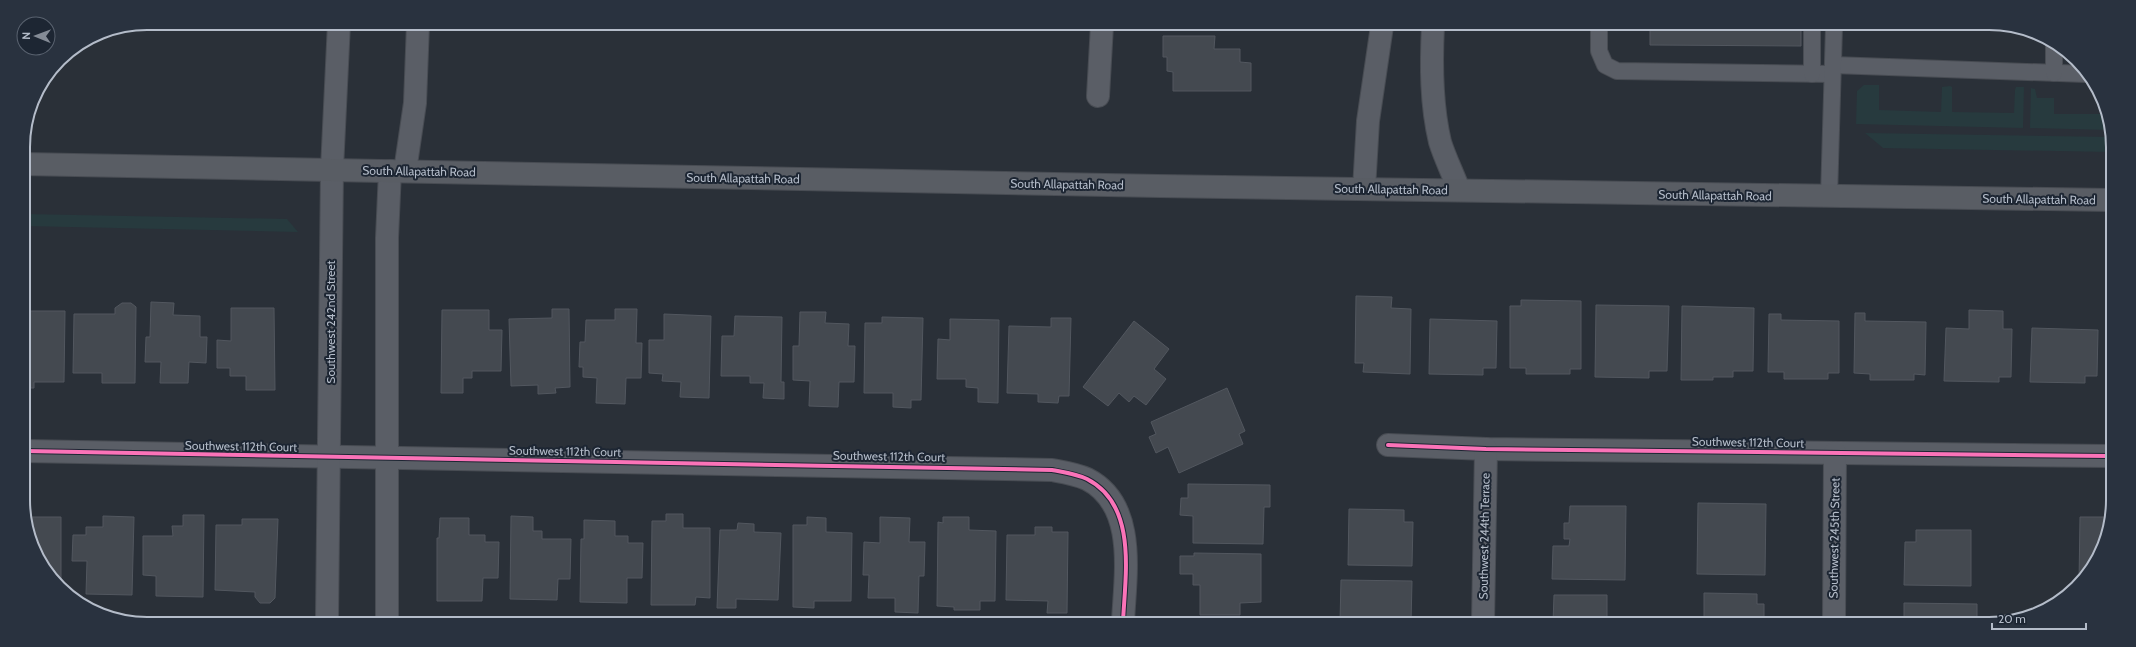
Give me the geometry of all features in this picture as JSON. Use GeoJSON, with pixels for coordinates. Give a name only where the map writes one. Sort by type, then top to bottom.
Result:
{"type":"FeatureCollection","features":[{"type":"Feature","properties":{"kind":"main road","name":"South Allapattah Road"},"geometry":{"type":"LineString","coordinates":[[30,164],[1364,189],[2106,200]]}},
{"type":"Feature","properties":{"kind":"street","name":"Southwest 242nd Street"},"geometry":{"type":"LineString","coordinates":[[327,617],[332,169],[339,30]]}},
{"type":"Feature","properties":{"kind":"street"},"geometry":{"type":"LineString","coordinates":[[387,617],[387,238],[397,171],[415,103],[418,30]]}},
{"type":"Feature","properties":{"kind":"street"},"geometry":{"type":"LineString","coordinates":[[1098,96],[1102,30]]}},
{"type":"Feature","properties":{"kind":"street"},"geometry":{"type":"LineString","coordinates":[[1364,189],[1368,121],[1381,30]]}},
{"type":"Feature","properties":{"kind":"street"},"geometry":{"type":"LineString","coordinates":[[1433,30],[1432,92],[1435,118],[1441,142],[1459,190]]}},
{"type":"Feature","properties":{"kind":"street","name":"Southwest 112th Court"},"geometry":{"type":"LineString","coordinates":[[1388,445],[1486,449],[2106,456]]}},
{"type":"Feature","properties":{"kind":"street","name":"Southwest 244th Terrace"},"geometry":{"type":"LineString","coordinates":[[1483,617],[1486,449]]}},
{"type":"Feature","properties":{"kind":"street","name":"Southwest 112th Court"},"geometry":{"type":"LineString","coordinates":[[30,451],[1025,468],[1073,474],[1088,480],[1100,489],[1110,499],[1117,510],[1122,525],[1125,559],[1123,617]]}},
{"type":"Feature","properties":{"kind":"street","name":"Southwest 245th Street"},"geometry":{"type":"LineString","coordinates":[[1834,617],[1835,453]]}},
{"type":"Feature","properties":{"kind":"lane"},"geometry":{"type":"LineString","coordinates":[[1599,30],[1599,51],[1605,65],[1617,71],[1812,74],[1833,69],[2080,74]]}},
{"type":"Feature","properties":{"kind":"lane"},"geometry":{"type":"LineString","coordinates":[[1812,30],[1812,74]]}},
{"type":"Feature","properties":{"kind":"lane"},"geometry":{"type":"LineString","coordinates":[[1829,197],[1834,30]]}},
{"type":"Feature","properties":{"kind":"lane"},"geometry":{"type":"LineString","coordinates":[[2054,50],[2054,73]]}},
{"type":"Feature","properties":{"kind":"green space"},"geometry":{"type":"Polygon","coordinates":[[[1864,85],[1879,85],[1879,110],[1941,112],[1942,87],[1950,86],[1952,87],[1952,112],[2014,113],[2016,87],[2024,87],[2023,128],[1856,124],[1857,91],[1864,85]]]}},
{"type":"Feature","properties":{"kind":"green space"},"geometry":{"type":"Polygon","coordinates":[[[2031,88],[2035,89],[2037,98],[2054,98],[2054,114],[2101,114],[2105,130],[2030,128],[2031,88]]]}},
{"type":"Feature","properties":{"kind":"green space"},"geometry":{"type":"Polygon","coordinates":[[[1865,133],[2105,137],[2106,152],[1883,148],[1865,133]]]}},
{"type":"Feature","properties":{"kind":"green space"},"geometry":{"type":"Polygon","coordinates":[[[30,214],[287,219],[298,232],[30,226],[30,214]]]}},
{"type":"Feature","properties":{"kind":"building"},"geometry":{"type":"Polygon","coordinates":[[[1650,30],[1801,30],[1801,46],[1650,45],[1650,30]]]}},
{"type":"Feature","properties":{"kind":"building"},"geometry":{"type":"Polygon","coordinates":[[[1163,36],[1215,36],[1214,49],[1240,49],[1240,62],[1251,63],[1251,91],[1173,91],[1173,72],[1167,71],[1167,57],[1163,57],[1163,36]]]}},
{"type":"Feature","properties":{"kind":"building"},"geometry":{"type":"Polygon","coordinates":[[[1356,296],[1392,297],[1391,308],[1411,309],[1410,374],[1363,372],[1364,363],[1355,363],[1356,296]]]}},
{"type":"Feature","properties":{"kind":"building"},"geometry":{"type":"Polygon","coordinates":[[[1521,300],[1581,301],[1581,369],[1570,369],[1570,374],[1526,374],[1526,368],[1510,368],[1510,306],[1521,306],[1521,300]]]}},
{"type":"Feature","properties":{"kind":"building"},"geometry":{"type":"Polygon","coordinates":[[[151,302],[174,303],[173,315],[200,316],[200,337],[207,337],[206,363],[189,362],[188,383],[160,383],[161,362],[145,362],[146,337],[150,337],[151,302]]]}},
{"type":"Feature","properties":{"kind":"building"},"geometry":{"type":"Polygon","coordinates":[[[122,303],[131,303],[136,307],[135,383],[102,383],[102,373],[73,373],[74,314],[115,314],[115,308],[122,303]]]}},
{"type":"Feature","properties":{"kind":"building"},"geometry":{"type":"Polygon","coordinates":[[[1596,305],[1669,306],[1667,371],[1649,371],[1649,378],[1595,377],[1596,305]]]}},
{"type":"Feature","properties":{"kind":"building"},"geometry":{"type":"Polygon","coordinates":[[[1682,306],[1754,308],[1753,371],[1733,371],[1733,377],[1713,377],[1713,380],[1681,380],[1682,306]]]}},
{"type":"Feature","properties":{"kind":"building"},"geometry":{"type":"Polygon","coordinates":[[[231,308],[274,308],[275,390],[246,390],[246,376],[230,376],[230,368],[217,368],[217,340],[231,341],[231,308]]]}},
{"type":"Feature","properties":{"kind":"building"},"geometry":{"type":"Polygon","coordinates":[[[552,309],[569,309],[570,387],[555,388],[556,393],[538,394],[538,385],[511,386],[509,319],[552,318],[552,309]]]}},
{"type":"Feature","properties":{"kind":"building"},"geometry":{"type":"Polygon","coordinates":[[[615,309],[637,309],[636,343],[642,343],[641,378],[626,378],[625,404],[596,403],[597,378],[583,377],[583,367],[579,367],[580,342],[585,342],[586,320],[615,320],[615,309]]]}},
{"type":"Feature","properties":{"kind":"building"},"geometry":{"type":"Polygon","coordinates":[[[442,310],[489,310],[489,330],[502,330],[501,371],[472,371],[472,378],[463,378],[463,393],[441,393],[442,310]]]}},
{"type":"Feature","properties":{"kind":"building"},"geometry":{"type":"Polygon","coordinates":[[[1969,310],[2003,311],[2003,329],[2012,329],[2011,377],[1999,377],[1999,382],[1944,381],[1946,328],[1969,329],[1969,310]]]}},
{"type":"Feature","properties":{"kind":"building"},"geometry":{"type":"Polygon","coordinates":[[[30,311],[65,311],[64,382],[34,382],[34,388],[30,388],[30,311]]]}},
{"type":"Feature","properties":{"kind":"building"},"geometry":{"type":"Polygon","coordinates":[[[800,312],[826,312],[825,323],[849,324],[848,346],[855,346],[854,382],[839,382],[838,407],[809,406],[810,381],[793,380],[793,346],[799,346],[800,312]]]}},
{"type":"Feature","properties":{"kind":"building"},"geometry":{"type":"Polygon","coordinates":[[[1855,313],[1865,313],[1865,321],[1926,322],[1925,375],[1914,374],[1914,380],[1870,380],[1870,374],[1854,373],[1855,313]]]}},
{"type":"Feature","properties":{"kind":"building"},"geometry":{"type":"Polygon","coordinates":[[[664,314],[711,316],[709,398],[680,397],[681,382],[662,381],[663,374],[649,373],[649,340],[664,340],[664,314]]]}},
{"type":"Feature","properties":{"kind":"building"},"geometry":{"type":"Polygon","coordinates":[[[1769,314],[1781,314],[1781,320],[1839,321],[1839,373],[1828,373],[1828,379],[1784,379],[1784,372],[1768,372],[1769,314]]]}},
{"type":"Feature","properties":{"kind":"building"},"geometry":{"type":"Polygon","coordinates":[[[735,316],[782,317],[781,382],[784,382],[784,399],[763,398],[764,383],[750,383],[750,376],[721,376],[722,336],[734,336],[735,316]]]}},
{"type":"Feature","properties":{"kind":"building"},"geometry":{"type":"Polygon","coordinates":[[[882,317],[923,318],[921,400],[911,400],[911,408],[893,407],[893,393],[864,393],[865,323],[882,323],[882,317]]]}},
{"type":"Feature","properties":{"kind":"building"},"geometry":{"type":"Polygon","coordinates":[[[1051,318],[1071,318],[1069,396],[1059,396],[1058,403],[1038,402],[1038,394],[1007,393],[1009,326],[1051,327],[1051,318]]]}},
{"type":"Feature","properties":{"kind":"building"},"geometry":{"type":"Polygon","coordinates":[[[950,319],[999,320],[998,403],[978,402],[978,388],[966,387],[966,379],[937,379],[938,339],[950,340],[950,319]]]}},
{"type":"Feature","properties":{"kind":"building"},"geometry":{"type":"Polygon","coordinates":[[[1430,319],[1497,321],[1496,368],[1483,368],[1483,375],[1429,374],[1430,319]]]}},
{"type":"Feature","properties":{"kind":"building"},"geometry":{"type":"Polygon","coordinates":[[[1134,321],[1169,349],[1154,369],[1166,379],[1146,405],[1134,396],[1129,402],[1119,393],[1108,406],[1083,387],[1134,321]]]}},
{"type":"Feature","properties":{"kind":"building"},"geometry":{"type":"Polygon","coordinates":[[[2032,328],[2098,330],[2097,376],[2085,376],[2085,383],[2030,382],[2032,328]]]}},
{"type":"Feature","properties":{"kind":"building"},"geometry":{"type":"Polygon","coordinates":[[[1227,388],[1245,431],[1239,434],[1243,444],[1179,473],[1168,447],[1156,453],[1149,437],[1156,434],[1151,422],[1227,388]]]}},
{"type":"Feature","properties":{"kind":"building"},"geometry":{"type":"Polygon","coordinates":[[[1188,484],[1270,485],[1270,507],[1264,507],[1263,544],[1193,543],[1193,516],[1180,515],[1181,498],[1188,498],[1188,484]]]}},
{"type":"Feature","properties":{"kind":"building"},"geometry":{"type":"Polygon","coordinates":[[[1698,503],[1766,504],[1765,575],[1697,574],[1698,503]]]}},
{"type":"Feature","properties":{"kind":"building"},"geometry":{"type":"Polygon","coordinates":[[[1570,506],[1626,506],[1625,580],[1552,579],[1553,546],[1569,546],[1570,539],[1564,539],[1564,523],[1569,523],[1570,506]]]}},
{"type":"Feature","properties":{"kind":"building"},"geometry":{"type":"Polygon","coordinates":[[[1349,509],[1404,510],[1404,522],[1413,522],[1412,566],[1348,565],[1349,509]]]}},
{"type":"Feature","properties":{"kind":"building"},"geometry":{"type":"Polygon","coordinates":[[[666,514],[683,514],[683,528],[710,528],[710,598],[696,597],[695,605],[651,605],[652,521],[666,521],[666,514]]]}},
{"type":"Feature","properties":{"kind":"building"},"geometry":{"type":"Polygon","coordinates":[[[183,515],[204,515],[203,597],[156,596],[156,576],[143,575],[143,536],[173,536],[172,526],[183,526],[183,515]]]}},
{"type":"Feature","properties":{"kind":"building"},"geometry":{"type":"Polygon","coordinates":[[[103,516],[134,517],[132,595],[86,594],[87,561],[72,561],[73,535],[86,535],[86,527],[103,527],[103,516]]]}},
{"type":"Feature","properties":{"kind":"building"},"geometry":{"type":"Polygon","coordinates":[[[511,516],[533,517],[533,531],[542,531],[542,539],[571,539],[570,579],[558,579],[557,600],[510,599],[511,516]]]}},
{"type":"Feature","properties":{"kind":"building"},"geometry":{"type":"Polygon","coordinates":[[[31,517],[61,517],[61,579],[54,571],[39,545],[31,517]]]}},
{"type":"Feature","properties":{"kind":"building"},"geometry":{"type":"Polygon","coordinates":[[[807,517],[826,518],[826,532],[852,533],[851,601],[814,601],[814,608],[793,607],[793,525],[807,525],[807,517]]]}},
{"type":"Feature","properties":{"kind":"building"},"geometry":{"type":"Polygon","coordinates":[[[880,517],[910,518],[909,542],[925,542],[924,576],[919,576],[918,613],[895,612],[895,598],[868,598],[869,575],[863,575],[864,542],[880,543],[880,517]]]}},
{"type":"Feature","properties":{"kind":"building"},"geometry":{"type":"Polygon","coordinates":[[[943,517],[969,517],[969,530],[996,531],[995,601],[980,601],[980,610],[954,610],[954,607],[937,606],[938,522],[943,523],[943,517]]]}},
{"type":"Feature","properties":{"kind":"building"},"geometry":{"type":"Polygon","coordinates":[[[2080,517],[2105,517],[2097,545],[2079,574],[2080,517]]]}},
{"type":"Feature","properties":{"kind":"building"},"geometry":{"type":"Polygon","coordinates":[[[440,518],[469,518],[469,535],[485,535],[485,542],[499,542],[498,578],[483,578],[482,601],[437,601],[437,538],[439,538],[440,518]]]}},
{"type":"Feature","properties":{"kind":"building"},"geometry":{"type":"Polygon","coordinates":[[[242,519],[278,519],[275,598],[270,603],[260,603],[255,597],[255,592],[215,590],[216,525],[242,525],[242,519]]]}},
{"type":"Feature","properties":{"kind":"building"},"geometry":{"type":"Polygon","coordinates":[[[584,520],[615,521],[615,536],[628,536],[628,543],[643,543],[642,578],[627,578],[627,603],[580,602],[581,539],[584,539],[584,520]]]}},
{"type":"Feature","properties":{"kind":"building"},"geometry":{"type":"Polygon","coordinates":[[[738,523],[754,524],[754,532],[781,533],[778,600],[736,599],[736,608],[717,608],[720,530],[737,530],[738,523]]]}},
{"type":"Feature","properties":{"kind":"building"},"geometry":{"type":"Polygon","coordinates":[[[1035,527],[1052,527],[1052,532],[1068,532],[1067,613],[1047,613],[1048,601],[1006,600],[1007,535],[1035,535],[1035,527]]]}},
{"type":"Feature","properties":{"kind":"building"},"geometry":{"type":"Polygon","coordinates":[[[1916,530],[1971,530],[1971,586],[1904,585],[1905,542],[1916,542],[1916,530]]]}},
{"type":"Feature","properties":{"kind":"building"},"geometry":{"type":"Polygon","coordinates":[[[1194,553],[1261,554],[1261,602],[1240,603],[1240,615],[1200,615],[1200,585],[1193,585],[1193,574],[1180,574],[1180,556],[1194,556],[1194,553]]]}},
{"type":"Feature","properties":{"kind":"building"},"geometry":{"type":"Polygon","coordinates":[[[1341,580],[1412,581],[1411,617],[1340,617],[1341,580]]]}},
{"type":"Feature","properties":{"kind":"building"},"geometry":{"type":"Polygon","coordinates":[[[1704,593],[1757,594],[1757,604],[1764,604],[1764,617],[1704,617],[1704,593]]]}},
{"type":"Feature","properties":{"kind":"building"},"geometry":{"type":"Polygon","coordinates":[[[1554,595],[1607,595],[1607,617],[1553,617],[1554,595]]]}},
{"type":"Feature","properties":{"kind":"building"},"geometry":{"type":"Polygon","coordinates":[[[1904,603],[1977,604],[1977,617],[1904,617],[1904,603]]]}},
{"type":"Feature","properties":{"kind":"cycle path"},"geometry":{"type":"LineString","coordinates":[[1388,445],[1486,449],[2106,456]]}},
{"type":"Feature","properties":{"kind":"cycle path"},"geometry":{"type":"LineString","coordinates":[[30,451],[1052,470],[1074,474],[1087,479],[1103,491],[1114,506],[1121,524],[1125,543],[1126,563],[1123,617]]}}]}
